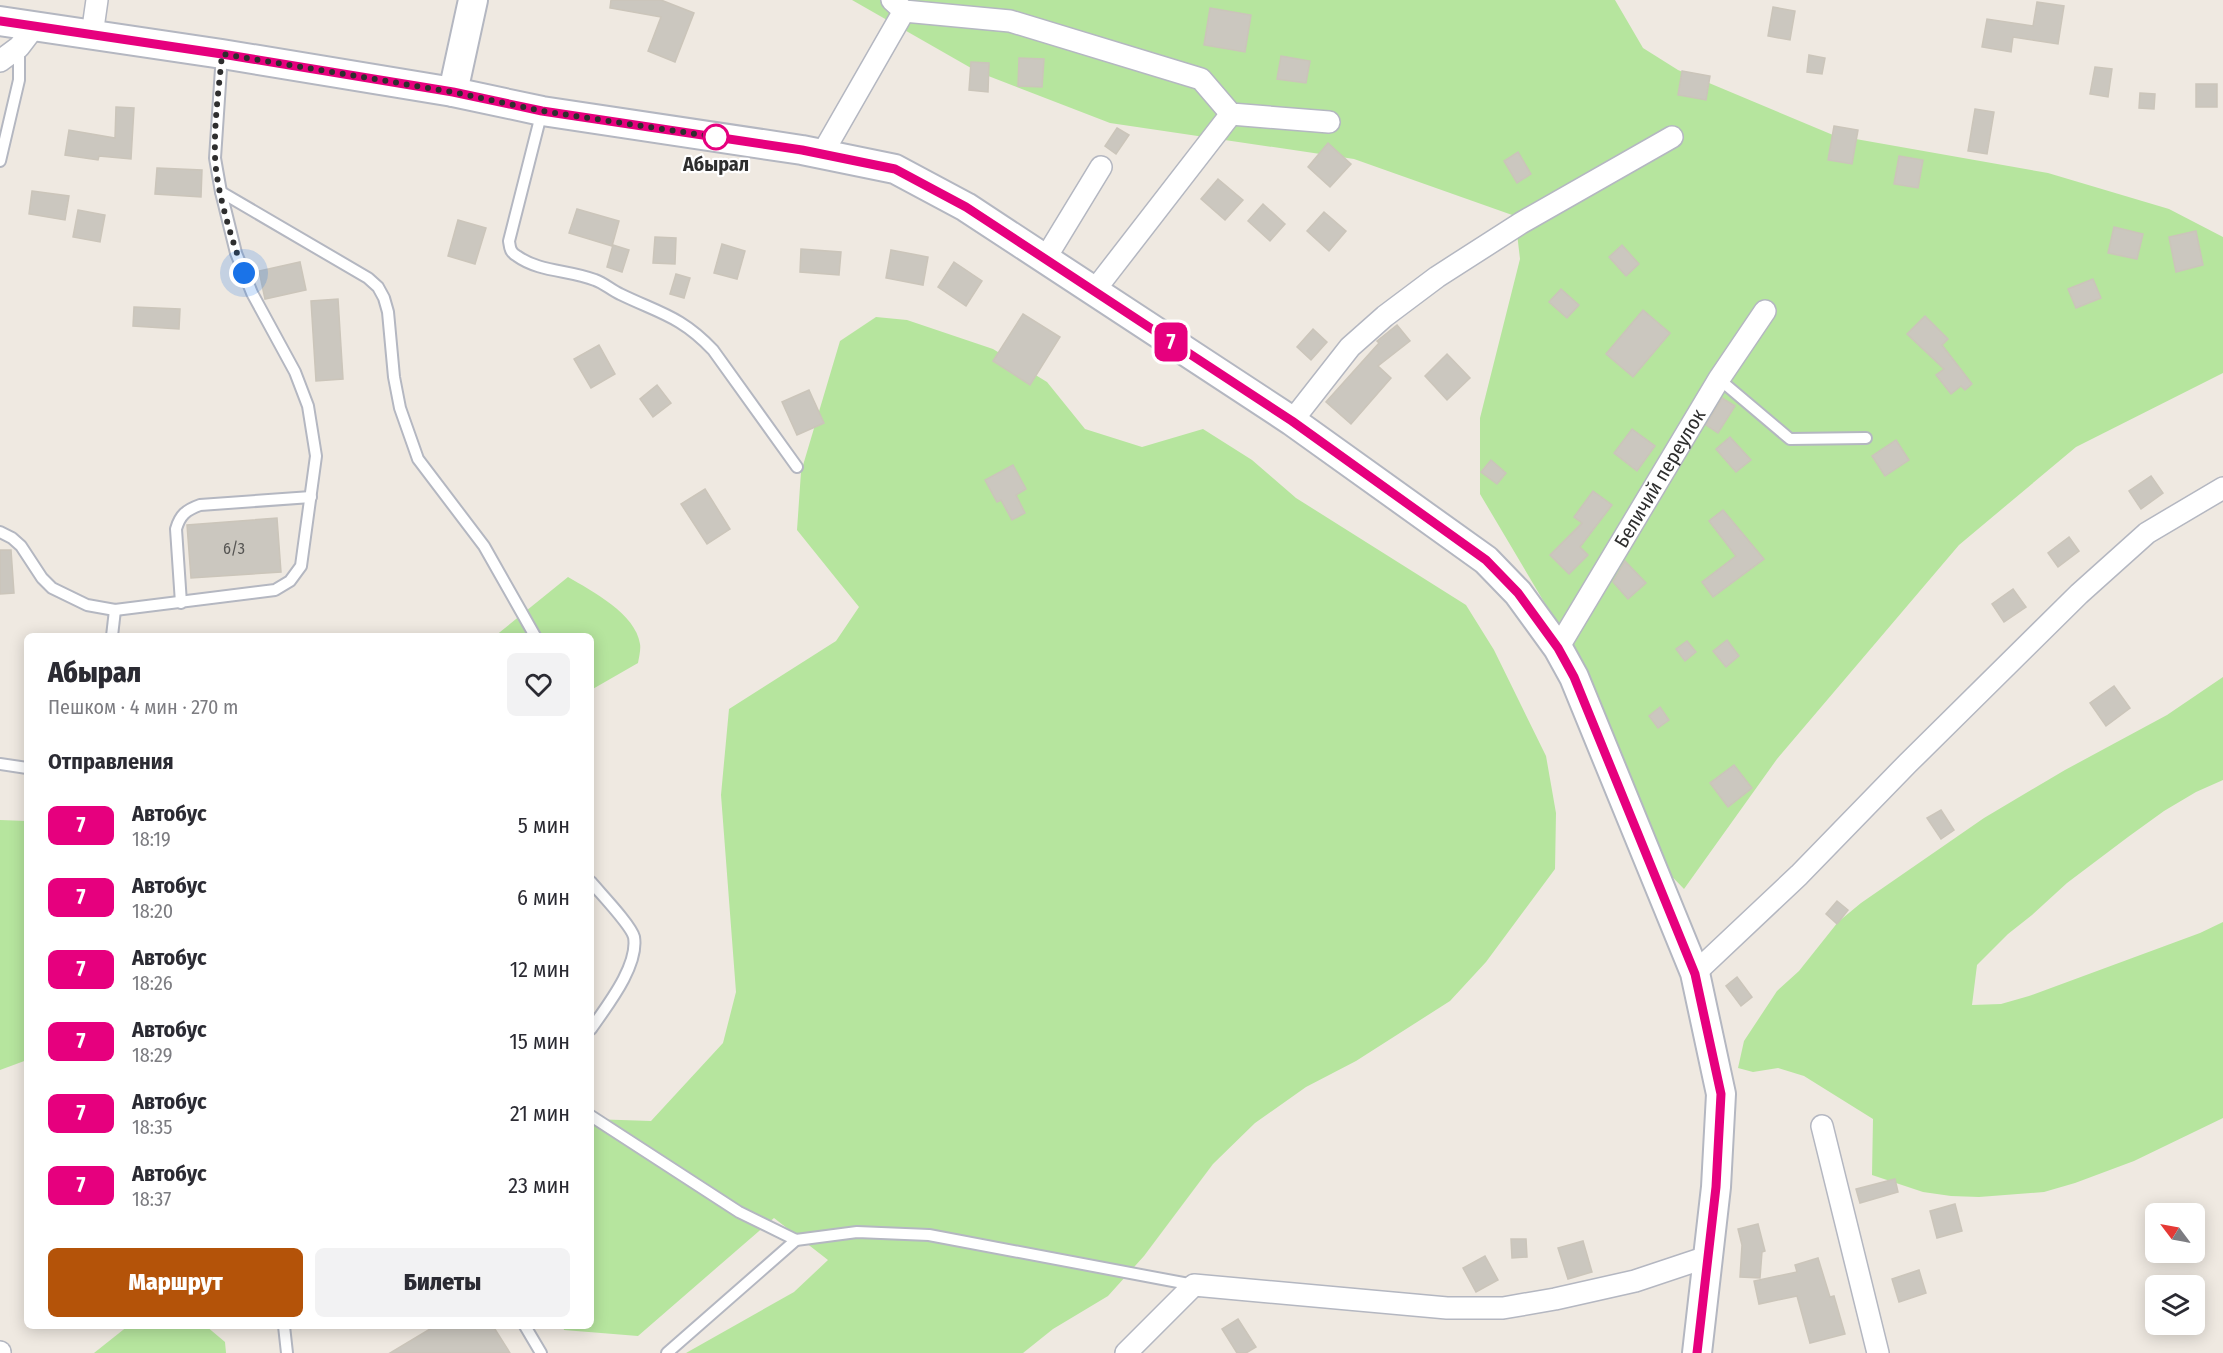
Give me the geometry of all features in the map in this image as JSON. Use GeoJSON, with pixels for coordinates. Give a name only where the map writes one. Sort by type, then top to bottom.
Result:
{"type":"FeatureCollection","features":[{"type":"Feature","properties":{"kind":"main road"},"geometry":{"type":"LineString","coordinates":[[453,92],[473,0]]}},
{"type":"Feature","properties":{"kind":"main road"},"geometry":{"type":"LineString","coordinates":[[0,21],[27,36],[92,34],[453,92],[542,111],[822,154],[895,169],[966,207],[1292,421],[1486,560],[1518,593],[1558,648],[1574,677],[1695,974],[1721,1094],[1716,1187],[1697,1353]]}},
{"type":"Feature","properties":{"kind":"street"},"geometry":{"type":"LineString","coordinates":[[92,34],[97,0]]}},
{"type":"Feature","properties":{"kind":"street"},"geometry":{"type":"LineString","coordinates":[[822,154],[898,6],[1010,21],[1201,80],[1231,114],[1329,122]]}},
{"type":"Feature","properties":{"kind":"street"},"geometry":{"type":"LineString","coordinates":[[0,61],[27,36]]}},
{"type":"Feature","properties":{"kind":"street"},"geometry":{"type":"LineString","coordinates":[[1094,291],[1231,114]]}},
{"type":"Feature","properties":{"kind":"street"},"geometry":{"type":"LineString","coordinates":[[1292,421],[1350,347],[1385,316],[1437,277],[1512,229],[1672,137]]}},
{"type":"Feature","properties":{"kind":"street"},"geometry":{"type":"LineString","coordinates":[[1045,259],[1101,167]]}},
{"type":"Feature","properties":{"kind":"street","name":"Беличий переулок"},"geometry":{"type":"LineString","coordinates":[[1558,648],[1719,379],[1765,311]]}},
{"type":"Feature","properties":{"kind":"street"},"geometry":{"type":"LineString","coordinates":[[1695,974],[1799,875],[1908,763],[2079,594],[2147,532],[2223,488]]}},
{"type":"Feature","properties":{"kind":"street"},"geometry":{"type":"LineString","coordinates":[[1822,1126],[1878,1353]]}},
{"type":"Feature","properties":{"kind":"street"},"geometry":{"type":"LineString","coordinates":[[1126,1353],[1194,1285],[1447,1308],[1503,1308],[1635,1281],[1707,1257]]}},
{"type":"Feature","properties":{"kind":"lane"},"geometry":{"type":"LineString","coordinates":[[0,161],[27,36]]}},
{"type":"Feature","properties":{"kind":"lane"},"geometry":{"type":"LineString","coordinates":[[0,532],[21,546],[52,588],[87,605],[115,610],[275,590],[290,581],[301,566],[316,456],[308,406],[295,372],[252,294],[236,253],[221,192],[215,158],[222,54]]}},
{"type":"Feature","properties":{"kind":"lane"},"geometry":{"type":"LineString","coordinates":[[542,111],[509,241],[510,250],[517,257],[540,267],[595,280],[681,321],[713,350],[797,467]]}},
{"type":"Feature","properties":{"kind":"lane"},"geometry":{"type":"LineString","coordinates":[[221,192],[368,278],[378,287],[388,312],[394,377],[400,408],[418,459],[484,546],[533,633]]}},
{"type":"Feature","properties":{"kind":"lane"},"geometry":{"type":"LineString","coordinates":[[1719,379],[1790,439],[1866,438]]}},
{"type":"Feature","properties":{"kind":"lane"},"geometry":{"type":"LineString","coordinates":[[181,603],[176,529],[179,520],[189,509],[200,506],[311,497]]}},
{"type":"Feature","properties":{"kind":"lane"},"geometry":{"type":"LineString","coordinates":[[112,633],[115,610]]}},
{"type":"Feature","properties":{"kind":"lane"},"geometry":{"type":"LineString","coordinates":[[0,764],[24,768]]}},
{"type":"Feature","properties":{"kind":"lane"},"geometry":{"type":"LineString","coordinates":[[594,886],[634,936],[633,957],[621,983],[594,1024]]}},
{"type":"Feature","properties":{"kind":"lane"},"geometry":{"type":"LineString","coordinates":[[594,1118],[739,1212],[796,1240],[857,1232],[929,1235],[1194,1285]]}},
{"type":"Feature","properties":{"kind":"lane"},"geometry":{"type":"LineString","coordinates":[[667,1353],[796,1240]]}},
{"type":"Feature","properties":{"kind":"lane"},"geometry":{"type":"LineString","coordinates":[[284,1329],[286,1353]]}},
{"type":"Feature","properties":{"kind":"lane"},"geometry":{"type":"LineString","coordinates":[[527,1329],[542,1353]]}},
{"type":"Feature","properties":{"kind":"green space"},"geometry":{"type":"Polygon","coordinates":[[[852,0],[1615,0],[1643,48],[1678,70],[1833,135],[2048,173],[2169,209],[2223,237],[2223,373],[2076,447],[1959,545],[1777,759],[1684,889],[1655,859],[1585,671],[1480,494],[1480,418],[1520,259],[1515,216],[1354,159],[1110,123],[978,72],[852,0]]]}},
{"type":"Feature","properties":{"kind":"green space"},"geometry":{"type":"Polygon","coordinates":[[[876,317],[907,320],[993,349],[1047,382],[1085,429],[1142,447],[1203,429],[1252,460],[1296,498],[1466,605],[1494,650],[1546,756],[1556,813],[1555,869],[1486,962],[1450,1001],[1356,1061],[1306,1087],[1255,1123],[1213,1164],[1144,1256],[1108,1296],[1053,1329],[1023,1353],[686,1353],[794,1292],[828,1260],[774,1218],[638,1336],[564,1329],[594,1329],[594,1119],[651,1121],[723,1043],[736,992],[721,795],[729,709],[836,641],[859,607],[797,530],[801,472],[840,341],[876,317]]]}},
{"type":"Feature","properties":{"kind":"green space"},"geometry":{"type":"Polygon","coordinates":[[[568,577],[600,596],[622,613],[637,633],[640,644],[638,663],[594,688],[594,633],[499,633],[568,577]]]}},
{"type":"Feature","properties":{"kind":"green space"},"geometry":{"type":"Polygon","coordinates":[[[2223,677],[2223,780],[2196,792],[2164,811],[2067,883],[2008,934],[1977,965],[1972,1005],[2001,1004],[2029,996],[2200,933],[2223,922],[2223,1118],[2134,1161],[2044,1192],[1979,1197],[1951,1196],[1923,1192],[1872,1175],[1873,1119],[1804,1076],[1778,1068],[1753,1072],[1738,1068],[1744,1041],[1777,991],[1799,971],[1838,922],[1861,903],[1984,818],[2065,770],[2167,715],[2223,677]]]}},
{"type":"Feature","properties":{"kind":"green space"},"geometry":{"type":"Polygon","coordinates":[[[0,820],[24,821],[24,1061],[0,1070],[0,820]]]}},
{"type":"Feature","properties":{"kind":"green space"},"geometry":{"type":"Polygon","coordinates":[[[124,1329],[210,1329],[225,1342],[226,1353],[94,1353],[124,1329]]]}},
{"type":"Feature","properties":{"kind":"building"},"geometry":{"type":"Polygon","coordinates":[[[611,0],[661,0],[694,13],[675,62],[648,51],[661,17],[610,8],[611,0]]]}},
{"type":"Feature","properties":{"kind":"building"},"geometry":{"type":"Polygon","coordinates":[[[2037,2],[2064,6],[2058,44],[2013,37],[2011,52],[1982,47],[1987,19],[2033,26],[2037,2]]]}},
{"type":"Feature","properties":{"kind":"building"},"geometry":{"type":"Polygon","coordinates":[[[1773,7],[1795,11],[1790,40],[1768,36],[1773,7]]]}},
{"type":"Feature","properties":{"kind":"building"},"geometry":{"type":"Polygon","coordinates":[[[1210,8],[1251,15],[1245,52],[1204,45],[1210,8]]]}},
{"type":"Feature","properties":{"kind":"building"},"geometry":{"type":"Polygon","coordinates":[[[1809,55],[1825,58],[1822,74],[1807,72],[1809,55]]]}},
{"type":"Feature","properties":{"kind":"building"},"geometry":{"type":"Polygon","coordinates":[[[1281,56],[1310,61],[1306,83],[1277,79],[1281,56]]]}},
{"type":"Feature","properties":{"kind":"building"},"geometry":{"type":"Polygon","coordinates":[[[1019,58],[1044,59],[1042,87],[1018,86],[1019,58]]]}},
{"type":"Feature","properties":{"kind":"building"},"geometry":{"type":"Polygon","coordinates":[[[971,62],[989,63],[988,92],[969,90],[971,62]]]}},
{"type":"Feature","properties":{"kind":"building"},"geometry":{"type":"Polygon","coordinates":[[[2095,67],[2112,69],[2108,97],[2090,94],[2095,67]]]}},
{"type":"Feature","properties":{"kind":"building"},"geometry":{"type":"Polygon","coordinates":[[[1682,71],[1710,76],[1706,100],[1678,95],[1682,71]]]}},
{"type":"Feature","properties":{"kind":"building"},"geometry":{"type":"Polygon","coordinates":[[[2196,84],[2217,84],[2217,107],[2196,107],[2196,84]]]}},
{"type":"Feature","properties":{"kind":"building"},"geometry":{"type":"Polygon","coordinates":[[[2140,93],[2155,94],[2154,109],[2139,108],[2140,93]]]}},
{"type":"Feature","properties":{"kind":"building"},"geometry":{"type":"Polygon","coordinates":[[[116,107],[134,108],[131,159],[99,156],[98,160],[65,155],[69,130],[115,138],[116,107]]]}},
{"type":"Feature","properties":{"kind":"building"},"geometry":{"type":"Polygon","coordinates":[[[1975,109],[1994,112],[1987,154],[1968,151],[1975,109]]]}},
{"type":"Feature","properties":{"kind":"building"},"geometry":{"type":"Polygon","coordinates":[[[1834,126],[1858,130],[1852,164],[1828,160],[1834,126]]]}},
{"type":"Feature","properties":{"kind":"building"},"geometry":{"type":"Polygon","coordinates":[[[1117,128],[1129,135],[1116,154],[1105,146],[1117,128]]]}},
{"type":"Feature","properties":{"kind":"building"},"geometry":{"type":"Polygon","coordinates":[[[1328,143],[1351,164],[1330,187],[1308,167],[1328,143]]]}},
{"type":"Feature","properties":{"kind":"building"},"geometry":{"type":"Polygon","coordinates":[[[1518,152],[1531,174],[1517,183],[1504,161],[1518,152]]]}},
{"type":"Feature","properties":{"kind":"building"},"geometry":{"type":"Polygon","coordinates":[[[1899,156],[1923,160],[1918,188],[1894,184],[1899,156]]]}},
{"type":"Feature","properties":{"kind":"building"},"geometry":{"type":"Polygon","coordinates":[[[157,168],[202,170],[201,197],[155,194],[157,168]]]}},
{"type":"Feature","properties":{"kind":"building"},"geometry":{"type":"Polygon","coordinates":[[[1218,179],[1243,200],[1225,220],[1201,199],[1218,179]]]}},
{"type":"Feature","properties":{"kind":"building"},"geometry":{"type":"Polygon","coordinates":[[[32,191],[69,196],[65,220],[29,214],[32,191]]]}},
{"type":"Feature","properties":{"kind":"building"},"geometry":{"type":"Polygon","coordinates":[[[1263,204],[1285,224],[1270,241],[1248,221],[1263,204]]]}},
{"type":"Feature","properties":{"kind":"building"},"geometry":{"type":"Polygon","coordinates":[[[577,209],[619,221],[612,246],[569,233],[577,209]]]}},
{"type":"Feature","properties":{"kind":"building"},"geometry":{"type":"Polygon","coordinates":[[[78,210],[105,215],[100,242],[73,237],[78,210]]]}},
{"type":"Feature","properties":{"kind":"building"},"geometry":{"type":"Polygon","coordinates":[[[1324,212],[1346,231],[1329,251],[1307,231],[1324,212]]]}},
{"type":"Feature","properties":{"kind":"building"},"geometry":{"type":"Polygon","coordinates":[[[458,220],[486,228],[475,264],[448,256],[458,220]]]}},
{"type":"Feature","properties":{"kind":"building"},"geometry":{"type":"Polygon","coordinates":[[[2114,227],[2143,234],[2137,259],[2108,253],[2114,227]]]}},
{"type":"Feature","properties":{"kind":"building"},"geometry":{"type":"Polygon","coordinates":[[[2196,231],[2203,265],[2176,272],[2169,237],[2196,231]]]}},
{"type":"Feature","properties":{"kind":"building"},"geometry":{"type":"Polygon","coordinates":[[[655,237],[676,238],[675,264],[653,263],[655,237]]]}},
{"type":"Feature","properties":{"kind":"building"},"geometry":{"type":"Polygon","coordinates":[[[722,244],[745,251],[737,279],[714,273],[722,244]]]}},
{"type":"Feature","properties":{"kind":"building"},"geometry":{"type":"Polygon","coordinates":[[[613,245],[629,250],[622,272],[607,267],[613,245]]]}},
{"type":"Feature","properties":{"kind":"building"},"geometry":{"type":"Polygon","coordinates":[[[1622,245],[1639,264],[1626,276],[1609,257],[1622,245]]]}},
{"type":"Feature","properties":{"kind":"building"},"geometry":{"type":"Polygon","coordinates":[[[801,249],[841,252],[839,275],[800,272],[801,249]]]}},
{"type":"Feature","properties":{"kind":"building"},"geometry":{"type":"Polygon","coordinates":[[[891,250],[928,257],[923,285],[886,278],[891,250]]]}},
{"type":"Feature","properties":{"kind":"building"},"geometry":{"type":"Polygon","coordinates":[[[300,262],[306,290],[265,299],[259,271],[300,262]]]}},
{"type":"Feature","properties":{"kind":"building"},"geometry":{"type":"Polygon","coordinates":[[[954,262],[982,281],[966,306],[938,287],[954,262]]]}},
{"type":"Feature","properties":{"kind":"building"},"geometry":{"type":"Polygon","coordinates":[[[676,274],[690,278],[684,298],[670,294],[676,274]]]}},
{"type":"Feature","properties":{"kind":"building"},"geometry":{"type":"Polygon","coordinates":[[[2093,279],[2101,298],[2076,308],[2068,289],[2093,279]]]}},
{"type":"Feature","properties":{"kind":"building"},"geometry":{"type":"Polygon","coordinates":[[[1561,289],[1579,305],[1567,318],[1549,302],[1561,289]]]}},
{"type":"Feature","properties":{"kind":"building"},"geometry":{"type":"Polygon","coordinates":[[[338,299],[343,379],[316,381],[311,301],[338,299]]]}},
{"type":"Feature","properties":{"kind":"building"},"geometry":{"type":"Polygon","coordinates":[[[134,307],[180,309],[179,329],[133,326],[134,307]]]}},
{"type":"Feature","properties":{"kind":"building"},"geometry":{"type":"Polygon","coordinates":[[[1643,310],[1670,333],[1633,377],[1606,354],[1643,310]]]}},
{"type":"Feature","properties":{"kind":"building"},"geometry":{"type":"Polygon","coordinates":[[[1023,314],[1060,337],[1030,385],[993,361],[1023,314]]]}},
{"type":"Feature","properties":{"kind":"building"},"geometry":{"type":"Polygon","coordinates":[[[1925,316],[1948,339],[1942,345],[1972,384],[1965,390],[1961,386],[1951,394],[1936,375],[1944,369],[1907,334],[1925,316]]]}},
{"type":"Feature","properties":{"kind":"building"},"geometry":{"type":"Polygon","coordinates":[[[1397,325],[1410,341],[1378,366],[1391,378],[1351,424],[1326,402],[1379,343],[1377,341],[1397,325]]]}},
{"type":"Feature","properties":{"kind":"building"},"geometry":{"type":"Polygon","coordinates":[[[1313,329],[1327,342],[1311,360],[1297,347],[1313,329]]]}},
{"type":"Feature","properties":{"kind":"building"},"geometry":{"type":"Polygon","coordinates":[[[599,345],[615,374],[591,388],[574,359],[599,345]]]}},
{"type":"Feature","properties":{"kind":"building"},"geometry":{"type":"Polygon","coordinates":[[[1447,354],[1470,378],[1447,400],[1425,376],[1447,354]]]}},
{"type":"Feature","properties":{"kind":"building"},"geometry":{"type":"Polygon","coordinates":[[[657,385],[671,403],[653,417],[640,399],[657,385]]]}},
{"type":"Feature","properties":{"kind":"building"},"geometry":{"type":"Polygon","coordinates":[[[809,390],[824,423],[797,435],[782,402],[809,390]]]}},
{"type":"Feature","properties":{"kind":"building"},"geometry":{"type":"Polygon","coordinates":[[[1722,398],[1735,406],[1718,433],[1706,425],[1722,398]]]}},
{"type":"Feature","properties":{"kind":"building"},"geometry":{"type":"Polygon","coordinates":[[[1632,429],[1655,446],[1637,471],[1614,453],[1632,429]]]}},
{"type":"Feature","properties":{"kind":"building"},"geometry":{"type":"Polygon","coordinates":[[[1730,437],[1751,460],[1736,472],[1716,449],[1730,437]]]}},
{"type":"Feature","properties":{"kind":"building"},"geometry":{"type":"Polygon","coordinates":[[[1896,440],[1909,460],[1885,476],[1872,456],[1896,440]]]}},
{"type":"Feature","properties":{"kind":"building"},"geometry":{"type":"Polygon","coordinates":[[[1491,460],[1506,473],[1497,484],[1481,472],[1491,460]]]}},
{"type":"Feature","properties":{"kind":"building"},"geometry":{"type":"Polygon","coordinates":[[[1013,465],[1026,489],[1016,495],[1025,513],[1012,520],[1001,500],[997,502],[985,480],[1013,465]]]}},
{"type":"Feature","properties":{"kind":"building"},"geometry":{"type":"Polygon","coordinates":[[[2151,476],[2163,493],[2141,509],[2129,491],[2151,476]]]}},
{"type":"Feature","properties":{"kind":"building"},"geometry":{"type":"Polygon","coordinates":[[[705,489],[730,529],[707,544],[681,504],[705,489]]]}},
{"type":"Feature","properties":{"kind":"building"},"geometry":{"type":"Polygon","coordinates":[[[1593,491],[1612,505],[1580,547],[1588,555],[1569,574],[1550,555],[1582,523],[1574,517],[1593,491]]]}},
{"type":"Feature","properties":{"kind":"building"},"geometry":{"type":"Polygon","coordinates":[[[1723,510],[1764,559],[1713,597],[1702,582],[1736,556],[1709,521],[1723,510]]]}},
{"type":"Feature","properties":{"kind":"building"},"geometry":{"type":"Polygon","coordinates":[[[277,518],[281,572],[191,578],[187,525],[277,518]]]}},
{"type":"Feature","properties":{"kind":"building"},"geometry":{"type":"Polygon","coordinates":[[[2069,537],[2079,551],[2058,567],[2048,553],[2069,537]]]}},
{"type":"Feature","properties":{"kind":"building"},"geometry":{"type":"Polygon","coordinates":[[[0,550],[11,550],[14,593],[0,594],[0,550]]]}},
{"type":"Feature","properties":{"kind":"building"},"geometry":{"type":"Polygon","coordinates":[[[1625,561],[1646,583],[1628,599],[1613,582],[1625,561]]]}},
{"type":"Feature","properties":{"kind":"building"},"geometry":{"type":"Polygon","coordinates":[[[2013,589],[2026,607],[2004,622],[1992,604],[2013,589]]]}},
{"type":"Feature","properties":{"kind":"building"},"geometry":{"type":"Polygon","coordinates":[[[1727,640],[1739,656],[1726,667],[1713,651],[1727,640]]]}},
{"type":"Feature","properties":{"kind":"building"},"geometry":{"type":"Polygon","coordinates":[[[1687,641],[1696,652],[1685,661],[1676,649],[1687,641]]]}},
{"type":"Feature","properties":{"kind":"building"},"geometry":{"type":"Polygon","coordinates":[[[2114,686],[2130,708],[2106,726],[2090,703],[2114,686]]]}},
{"type":"Feature","properties":{"kind":"building"},"geometry":{"type":"Polygon","coordinates":[[[1660,707],[1669,720],[1658,728],[1649,716],[1660,707]]]}},
{"type":"Feature","properties":{"kind":"building"},"geometry":{"type":"Polygon","coordinates":[[[1734,765],[1752,788],[1728,807],[1710,783],[1734,765]]]}},
{"type":"Feature","properties":{"kind":"building"},"geometry":{"type":"Polygon","coordinates":[[[1941,810],[1954,830],[1941,839],[1927,818],[1941,810]]]}},
{"type":"Feature","properties":{"kind":"building"},"geometry":{"type":"Polygon","coordinates":[[[1837,901],[1848,910],[1837,924],[1826,914],[1837,901]]]}},
{"type":"Feature","properties":{"kind":"building"},"geometry":{"type":"Polygon","coordinates":[[[1737,977],[1752,997],[1741,1006],[1726,986],[1737,977]]]}},
{"type":"Feature","properties":{"kind":"building"},"geometry":{"type":"Polygon","coordinates":[[[1895,1179],[1898,1192],[1860,1203],[1856,1189],[1895,1179]]]}},
{"type":"Feature","properties":{"kind":"building"},"geometry":{"type":"Polygon","coordinates":[[[1955,1204],[1962,1231],[1937,1238],[1930,1211],[1955,1204]]]}},
{"type":"Feature","properties":{"kind":"building"},"geometry":{"type":"Polygon","coordinates":[[[1758,1224],[1765,1251],[1762,1252],[1760,1278],[1740,1277],[1742,1245],[1738,1229],[1758,1224]]]}},
{"type":"Feature","properties":{"kind":"building"},"geometry":{"type":"Polygon","coordinates":[[[1511,1239],[1526,1239],[1527,1257],[1512,1258],[1511,1239]]]}},
{"type":"Feature","properties":{"kind":"building"},"geometry":{"type":"Polygon","coordinates":[[[1583,1241],[1592,1272],[1568,1279],[1558,1248],[1583,1241]]]}},
{"type":"Feature","properties":{"kind":"building"},"geometry":{"type":"Polygon","coordinates":[[[1485,1256],[1498,1280],[1476,1292],[1463,1268],[1485,1256]]]}},
{"type":"Feature","properties":{"kind":"building"},"geometry":{"type":"Polygon","coordinates":[[[1818,1258],[1830,1297],[1834,1296],[1845,1334],[1810,1343],[1797,1296],[1759,1304],[1754,1281],[1797,1272],[1795,1265],[1818,1258]]]}},
{"type":"Feature","properties":{"kind":"building"},"geometry":{"type":"Polygon","coordinates":[[[1919,1270],[1926,1293],[1899,1302],[1892,1279],[1919,1270]]]}},
{"type":"Feature","properties":{"kind":"building"},"geometry":{"type":"Polygon","coordinates":[[[1238,1319],[1256,1347],[1246,1353],[1237,1353],[1222,1329],[1238,1319]]]}},
{"type":"Feature","properties":{"kind":"building"},"geometry":{"type":"Polygon","coordinates":[[[430,1329],[495,1329],[510,1353],[390,1353],[430,1329]]]}},
{"type":"Feature","properties":{"kind":"bus line","name":"7"},"geometry":{"type":"LineString","coordinates":[[0,21],[453,92],[542,111],[802,150],[895,169],[966,207],[1292,421],[1486,560],[1518,593],[1558,648],[1574,677],[1695,974],[1721,1094],[1716,1187],[1697,1353]]}},
{"type":"Feature","properties":{"kind":"place","name":"Абырал"},"geometry":{"type":"Point","coordinates":[716,137]}},
{"type":"Feature","properties":{"kind":"route"},"geometry":{"type":"LineString","coordinates":[[244,273],[236,253],[215,158],[222,54],[453,92],[542,111],[716,137]]}}]}
